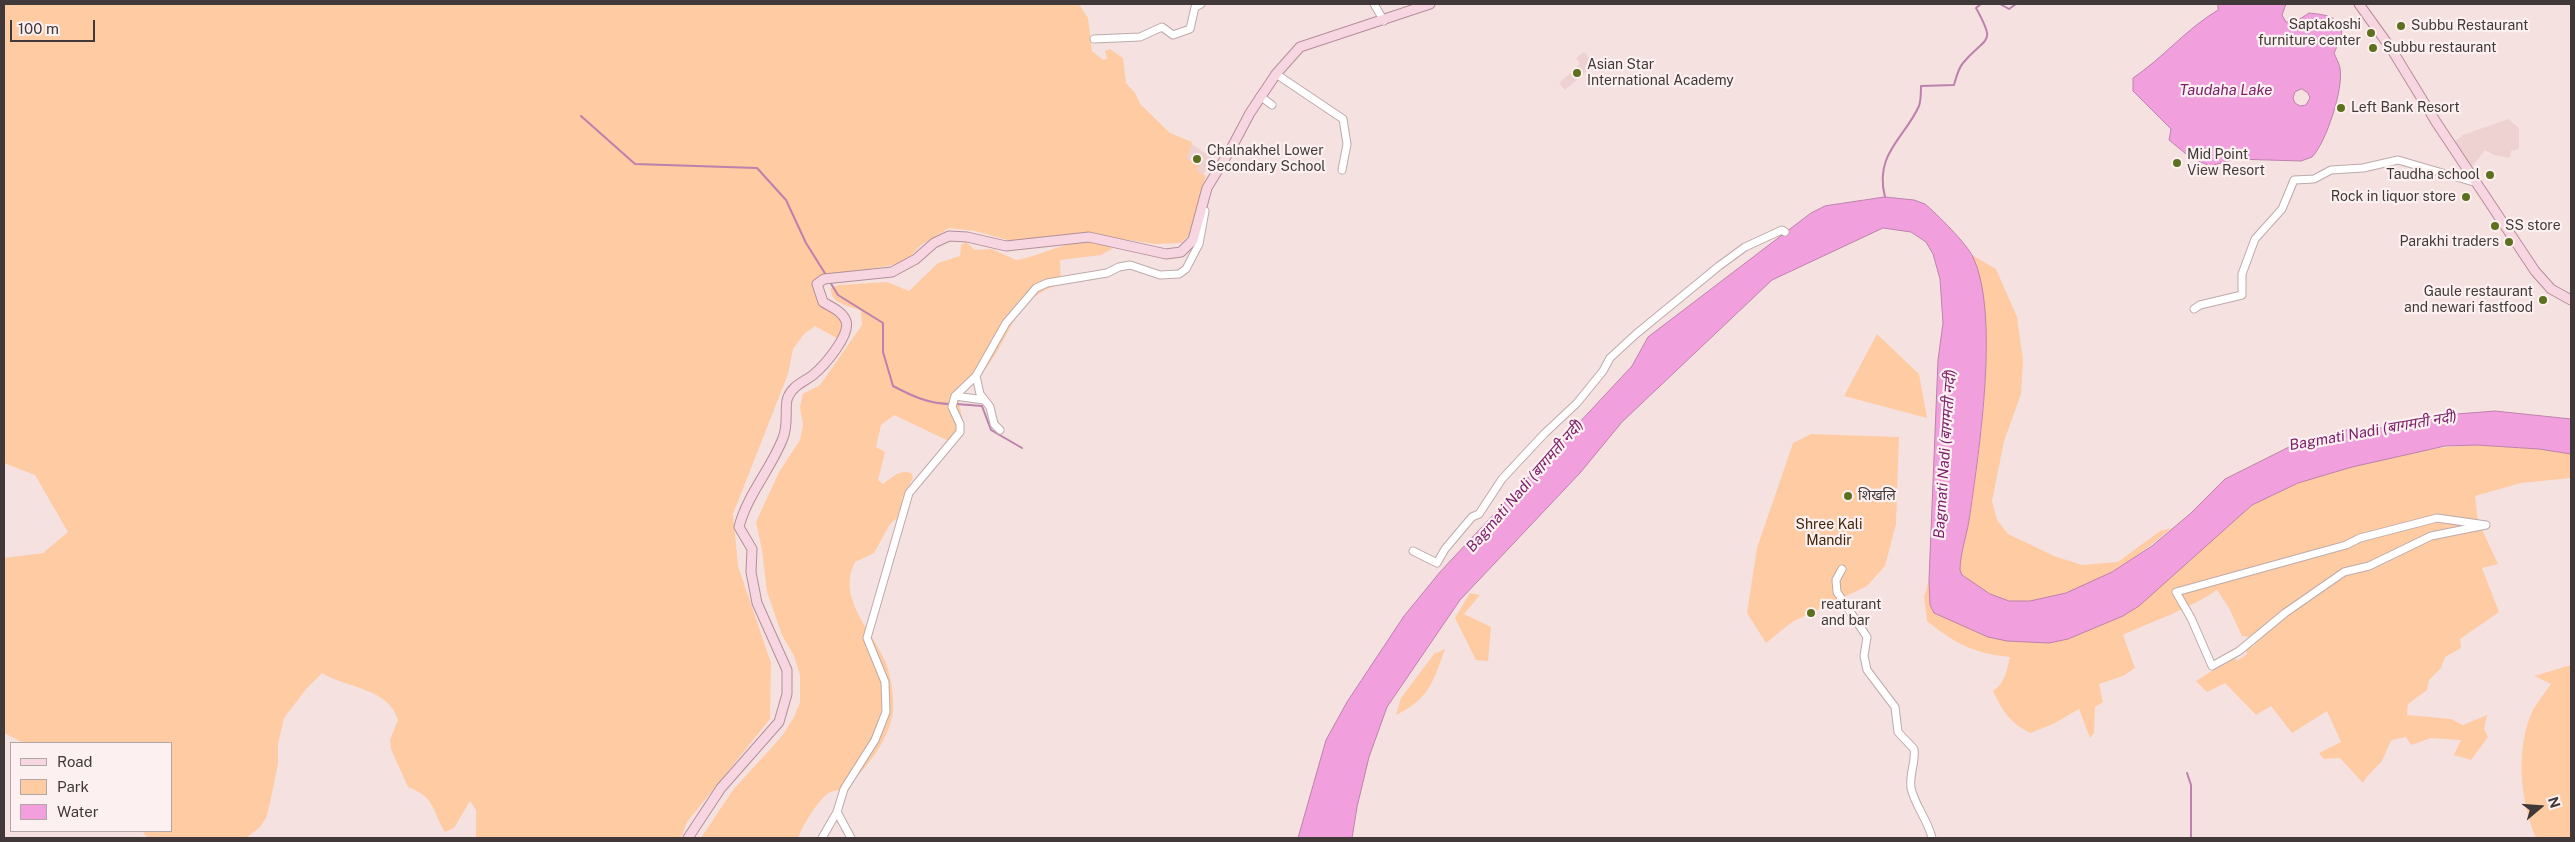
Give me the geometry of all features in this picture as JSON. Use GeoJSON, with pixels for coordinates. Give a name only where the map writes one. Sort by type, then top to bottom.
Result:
{"type":"FeatureCollection","features":[{"type":"Feature","properties":{"kind":"main road"},"geometry":{"type":"LineString","coordinates":[[688,838],[721,788],[779,722],[787,694],[787,670],[757,603],[752,572],[752,549],[739,527],[744,508],[768,470],[783,439],[787,426],[786,399],[794,387],[821,367],[845,335],[847,323],[841,313],[823,302],[818,294],[817,284],[828,279],[892,272],[916,259],[934,243],[949,236],[967,237],[1006,246],[1089,237],[1166,254],[1175,254],[1186,249],[1193,240],[1207,188],[1260,96],[1276,74],[1300,47],[1384,21],[1430,4]]}},
{"type":"Feature","properties":{"kind":"main road"},"geometry":{"type":"LineString","coordinates":[[2359,4],[2392,50],[2477,183],[2539,275],[2552,289],[2571,300]]}},
{"type":"Feature","properties":{"kind":"street"},"geometry":{"type":"LineString","coordinates":[[1094,39],[1140,37],[1162,27],[1173,35],[1190,29],[1195,7],[1201,4]]}},
{"type":"Feature","properties":{"kind":"street"},"geometry":{"type":"LineString","coordinates":[[1374,4],[1384,21]]}},
{"type":"Feature","properties":{"kind":"street"},"geometry":{"type":"LineString","coordinates":[[1276,74],[1344,119],[1347,144],[1342,170]]}},
{"type":"Feature","properties":{"kind":"street"},"geometry":{"type":"LineString","coordinates":[[1260,96],[1272,105]]}},
{"type":"Feature","properties":{"kind":"street"},"geometry":{"type":"LineString","coordinates":[[2194,310],[2200,305],[2242,295],[2242,274],[2254,239],[2282,209],[2294,180],[2314,179],[2330,170],[2363,168],[2398,160],[2477,183]]}},
{"type":"Feature","properties":{"kind":"street"},"geometry":{"type":"LineString","coordinates":[[822,838],[837,812],[844,789],[875,740],[886,712],[885,682],[867,638],[909,493],[960,432],[960,424],[952,406],[955,396],[976,376],[1006,324],[1036,288],[1047,283],[1107,273],[1119,267],[1130,265],[1160,275],[1171,276],[1186,269],[1199,244],[1207,188]]}},
{"type":"Feature","properties":{"kind":"street"},"geometry":{"type":"LineString","coordinates":[[1414,551],[1437,563],[1445,549],[1472,517],[1479,514],[1502,479],[1576,403],[1615,354],[1655,318],[1745,247],[1782,230],[1785,232]]}},
{"type":"Feature","properties":{"kind":"street"},"geometry":{"type":"LineString","coordinates":[[976,376],[984,400],[990,407],[994,424],[1000,430]]}},
{"type":"Feature","properties":{"kind":"street"},"geometry":{"type":"LineString","coordinates":[[955,396],[984,400]]}},
{"type":"Feature","properties":{"kind":"street"},"geometry":{"type":"LineString","coordinates":[[2437,518],[2486,525],[2431,536],[2369,566],[2344,572],[2285,613],[2239,651],[2212,666],[2191,618],[2176,592],[2346,545],[2360,538],[2437,518]]}},
{"type":"Feature","properties":{"kind":"street"},"geometry":{"type":"LineString","coordinates":[[1842,569],[1836,580],[1837,592],[1867,637],[1864,656],[1867,670],[1895,707],[1898,732],[1914,749],[1915,761],[1911,786],[1915,803],[1927,821],[1932,838]]}},
{"type":"Feature","properties":{"kind":"street"},"geometry":{"type":"LineString","coordinates":[[837,812],[851,838]]}},
{"type":"Feature","properties":{"kind":"shaded area","name":"Asian Star International Academy"},"geometry":{"type":"Polygon","coordinates":[[[1584,52],[1595,64],[1565,90],[1559,83],[1580,64],[1576,58],[1584,52]]]}},
{"type":"Feature","properties":{"kind":"shaded area"},"geometry":{"type":"Polygon","coordinates":[[[2508,119],[2519,128],[2519,149],[2511,151],[2510,158],[2494,155],[2485,150],[2471,168],[2454,142],[2463,135],[2508,119]]]}},
{"type":"Feature","properties":{"kind":"shaded area","name":"Chalnakhel Lower Secondary School"},"geometry":{"type":"Polygon","coordinates":[[[1190,143],[1214,159],[1203,175],[1179,159],[1190,143]]]}},
{"type":"Feature","properties":{"kind":"green space"},"geometry":{"type":"Polygon","coordinates":[[[4,4],[1079,4],[1088,18],[1092,51],[1103,60],[1107,59],[1105,51],[1110,49],[1123,58],[1126,83],[1135,93],[1141,105],[1170,133],[1192,142],[1187,159],[1199,164],[1197,171],[1206,176],[1190,234],[1181,243],[1155,244],[1083,233],[1035,241],[1015,242],[975,231],[949,228],[921,245],[904,263],[817,278],[815,289],[819,303],[840,320],[844,327],[838,339],[815,326],[804,334],[793,349],[788,374],[733,514],[738,566],[771,663],[770,719],[687,822],[681,838],[476,838],[476,810],[470,801],[454,828],[445,832],[429,800],[424,795],[408,787],[391,749],[390,740],[398,720],[393,709],[386,701],[376,695],[322,673],[307,688],[284,718],[278,744],[278,764],[270,803],[266,818],[260,827],[246,838],[148,838],[143,832],[172,832],[172,742],[22,742],[4,733],[4,558],[43,553],[68,532],[35,475],[4,463],[4,4]]]}},
{"type":"Feature","properties":{"kind":"green space"},"geometry":{"type":"Polygon","coordinates":[[[1092,241],[1103,243],[1112,249],[1101,255],[1060,260],[1061,284],[1045,290],[1024,307],[1016,317],[989,364],[958,398],[964,427],[955,444],[894,415],[881,425],[876,447],[885,452],[878,480],[883,484],[896,474],[903,472],[911,473],[913,478],[902,499],[902,511],[899,516],[890,524],[874,553],[855,562],[850,576],[853,602],[886,663],[892,686],[893,711],[891,722],[876,753],[861,772],[845,787],[829,793],[818,803],[803,826],[798,838],[701,838],[733,790],[782,736],[794,717],[800,702],[800,675],[794,656],[782,635],[767,592],[762,550],[756,522],[779,472],[800,440],[803,425],[800,407],[803,394],[820,385],[862,325],[861,311],[837,301],[832,294],[831,288],[839,285],[887,282],[909,291],[938,263],[960,256],[961,245],[966,242],[975,250],[992,249],[1016,260],[1079,242],[1092,241]]]}},
{"type":"Feature","properties":{"kind":"green space"},"geometry":{"type":"Polygon","coordinates":[[[1972,255],[1996,269],[2017,317],[2023,360],[2021,394],[2004,441],[1992,501],[1997,520],[2008,534],[2054,556],[2082,565],[2118,562],[2160,531],[2171,528],[2137,555],[2096,581],[2052,598],[2030,602],[2003,600],[1979,587],[1962,575],[1960,570],[1961,555],[1970,518],[1975,483],[1983,417],[1985,381],[1985,312],[1980,281],[1972,255]]]}},
{"type":"Feature","properties":{"kind":"green space"},"geometry":{"type":"Polygon","coordinates":[[[1877,334],[1919,374],[1927,418],[1844,396],[1877,334]]]}},
{"type":"Feature","properties":{"kind":"green space","name":"Shree Kali Mandir"},"geometry":{"type":"Polygon","coordinates":[[[1811,434],[1899,437],[1896,524],[1885,566],[1867,586],[1792,622],[1766,643],[1747,613],[1757,548],[1793,443],[1811,434]]]}},
{"type":"Feature","properties":{"kind":"green space"},"geometry":{"type":"Polygon","coordinates":[[[2477,445],[2539,449],[2571,454],[2571,478],[2521,483],[2475,496],[2478,521],[2498,564],[2482,568],[2499,612],[2460,639],[2461,648],[2445,657],[2441,668],[2429,680],[2427,690],[2408,704],[2407,715],[2451,719],[2463,725],[2487,715],[2484,729],[2488,737],[2471,760],[2454,755],[2461,740],[2431,738],[2411,745],[2406,737],[2392,740],[2381,762],[2363,783],[2340,758],[2324,759],[2319,753],[2341,742],[2327,711],[2292,733],[2271,706],[2256,715],[2225,683],[2207,692],[2196,681],[2234,657],[2237,661],[2247,654],[2246,649],[2255,645],[2251,637],[2242,636],[2229,608],[2217,590],[2183,609],[2123,635],[2135,668],[2123,676],[2099,684],[2103,702],[2095,707],[2094,733],[2090,738],[2079,709],[2053,724],[2030,733],[2017,725],[2003,710],[1993,691],[2003,680],[2010,657],[1975,650],[1946,635],[1927,621],[1924,597],[1929,580],[1930,605],[2068,639],[2083,633],[2252,505],[2275,493],[2331,472],[2362,463],[2423,451],[2477,445]]]}},
{"type":"Feature","properties":{"kind":"green space"},"geometry":{"type":"Polygon","coordinates":[[[1470,593],[1480,595],[1464,614],[1491,627],[1488,661],[1476,660],[1455,618],[1470,593]]]}},
{"type":"Feature","properties":{"kind":"green space"},"geometry":{"type":"Polygon","coordinates":[[[1445,649],[1433,680],[1423,696],[1416,703],[1396,715],[1401,698],[1434,654],[1445,649]]]}},
{"type":"Feature","properties":{"kind":"green space"},"geometry":{"type":"Polygon","coordinates":[[[2571,665],[2570,838],[2536,838],[2526,808],[2523,791],[2522,757],[2527,725],[2533,710],[2551,684],[2534,676],[2571,665]]]}},
{"type":"Feature","properties":{"kind":"water","name":"Taudaha Lake"},"geometry":{"type":"Polygon","coordinates":[[[2218,4],[2286,4],[2282,15],[2286,22],[2297,21],[2309,13],[2331,17],[2339,24],[2342,36],[2334,53],[2340,68],[2341,77],[2337,101],[2323,140],[2312,157],[2301,161],[2235,159],[2210,166],[2191,158],[2169,140],[2171,129],[2133,91],[2133,78],[2195,26],[2218,10],[2218,4]],[[2302,89],[2295,92],[2293,98],[2295,103],[2300,106],[2306,105],[2310,98],[2308,93],[2302,89]]]}},
{"type":"Feature","properties":{"kind":"water","name":"Bagmati Nadi (बागमती नदी)"},"geometry":{"type":"Polygon","coordinates":[[[1885,197],[1914,200],[1925,204],[1970,251],[1981,282],[1985,312],[1985,383],[1974,487],[1960,570],[1962,575],[1990,594],[2009,601],[2030,601],[2066,593],[2112,572],[2152,546],[2191,513],[2225,479],[2289,447],[2345,430],[2412,426],[2444,415],[2495,411],[2571,419],[2571,454],[2539,449],[2477,445],[2445,446],[2352,467],[2298,483],[2252,505],[2139,606],[2123,616],[2068,639],[2049,643],[2007,641],[1988,637],[1934,613],[1930,605],[1929,580],[1938,360],[1943,323],[1940,279],[1933,254],[1926,242],[1911,232],[1883,228],[1772,280],[1622,422],[1580,473],[1460,600],[1387,707],[1369,757],[1352,838],[1298,838],[1326,740],[1347,702],[1404,616],[1440,572],[1632,366],[1648,337],[1811,213],[1825,206],[1885,197]]]}},
{"type":"Feature","properties":{"kind":"waterway"},"geometry":{"type":"LineString","coordinates":[[1885,197],[1883,182],[1887,158],[1919,106],[1921,86],[1954,85],[1961,65],[1986,39],[1986,29],[1976,8],[1981,4]]}},
{"type":"Feature","properties":{"kind":"waterway"},"geometry":{"type":"LineString","coordinates":[[2000,4],[2009,9],[2016,4]]}},
{"type":"Feature","properties":{"kind":"waterway"},"geometry":{"type":"LineString","coordinates":[[581,116],[635,164],[757,168],[786,200],[806,243],[826,275]]}},
{"type":"Feature","properties":{"kind":"waterway"},"geometry":{"type":"LineString","coordinates":[[830,282],[838,295],[883,323],[883,352],[893,386],[921,399],[935,403],[951,404]]}},
{"type":"Feature","properties":{"kind":"waterway"},"geometry":{"type":"LineString","coordinates":[[956,404],[982,406],[991,430],[1022,448]]}},
{"type":"Feature","properties":{"kind":"waterway"},"geometry":{"type":"LineString","coordinates":[[2187,773],[2191,785],[2191,838]]}},
{"type":"Feature","properties":{"kind":"place","name":"Subbu Restaurant"},"geometry":{"type":"Point","coordinates":[2401,26]}},
{"type":"Feature","properties":{"kind":"place","name":"Saptakoshi furniture center"},"geometry":{"type":"Point","coordinates":[2371,33]}},
{"type":"Feature","properties":{"kind":"place","name":"Subbu restaurant"},"geometry":{"type":"Point","coordinates":[2373,48]}},
{"type":"Feature","properties":{"kind":"place","name":"Asian Star International Academy"},"geometry":{"type":"Point","coordinates":[1577,73]}},
{"type":"Feature","properties":{"kind":"place","name":"Left Bank Resort"},"geometry":{"type":"Point","coordinates":[2341,108]}},
{"type":"Feature","properties":{"kind":"place","name":"Chalnakhel Lower Secondary School"},"geometry":{"type":"Point","coordinates":[1197,159]}},
{"type":"Feature","properties":{"kind":"place","name":"Mid Point View Resort"},"geometry":{"type":"Point","coordinates":[2177,163]}},
{"type":"Feature","properties":{"kind":"place","name":"Taudha school"},"geometry":{"type":"Point","coordinates":[2490,175]}},
{"type":"Feature","properties":{"kind":"place","name":"Rock in liquor store"},"geometry":{"type":"Point","coordinates":[2466,197]}},
{"type":"Feature","properties":{"kind":"place","name":"SS store"},"geometry":{"type":"Point","coordinates":[2495,226]}},
{"type":"Feature","properties":{"kind":"place","name":"Parakhi traders"},"geometry":{"type":"Point","coordinates":[2509,242]}},
{"type":"Feature","properties":{"kind":"place","name":"Gaule restaurant and newari fastfood"},"geometry":{"type":"Point","coordinates":[2543,300]}},
{"type":"Feature","properties":{"kind":"place","name":"शिखलि"},"geometry":{"type":"Point","coordinates":[1848,496]}},
{"type":"Feature","properties":{"kind":"place","name":"reaturant and bar"},"geometry":{"type":"Point","coordinates":[1811,613]}}]}
